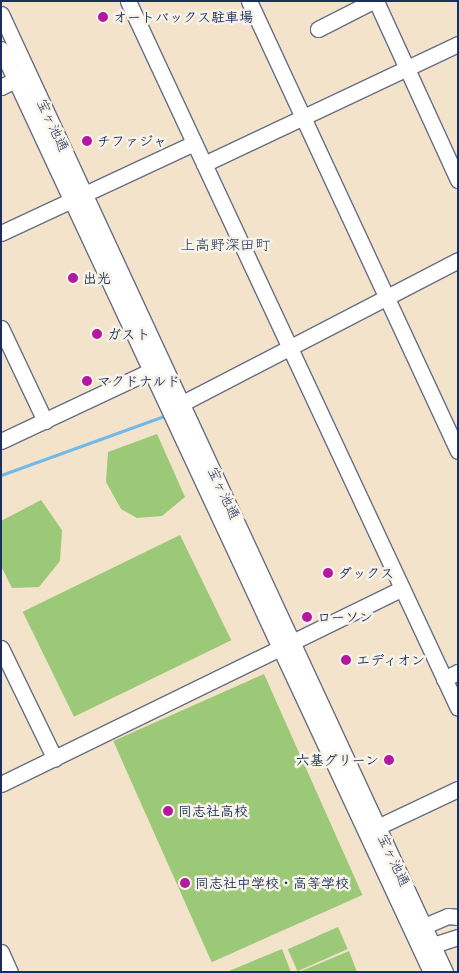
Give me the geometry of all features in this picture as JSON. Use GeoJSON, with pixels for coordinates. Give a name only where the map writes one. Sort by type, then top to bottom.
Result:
{"type":"FeatureCollection","features":[{"type":"Feature","properties":{"kind":"street"},"geometry":{"type":"LineString","coordinates":[[248,1],[458,451]]}},
{"type":"Feature","properties":{"kind":"street"},"geometry":{"type":"LineString","coordinates":[[318,29],[374,1],[457,177]]}},
{"type":"Feature","properties":{"kind":"street"},"geometry":{"type":"LineString","coordinates":[[132,3],[194,143],[402,588],[451,676],[458,708]]}},
{"type":"Feature","properties":{"kind":"street","name":"宝ヶ池通"},"geometry":{"type":"LineString","coordinates":[[1,14],[22,77],[79,196],[418,929],[426,947],[431,972]]}},
{"type":"Feature","properties":{"kind":"street"},"geometry":{"type":"LineString","coordinates":[[204,164],[458,44]]}},
{"type":"Feature","properties":{"kind":"street","name":"宝ヶ池通"},"geometry":{"type":"LineString","coordinates":[[1,49],[22,77]]}},
{"type":"Feature","properties":{"kind":"street"},"geometry":{"type":"LineString","coordinates":[[1,87],[22,77]]}},
{"type":"Feature","properties":{"kind":"street"},"geometry":{"type":"LineString","coordinates":[[1,233],[194,143]]}},
{"type":"Feature","properties":{"kind":"street"},"geometry":{"type":"LineString","coordinates":[[176,407],[458,260]]}},
{"type":"Feature","properties":{"kind":"street"},"geometry":{"type":"LineString","coordinates":[[1,328],[45,421]]}},
{"type":"Feature","properties":{"kind":"street"},"geometry":{"type":"LineString","coordinates":[[1,440],[158,367]]}},
{"type":"Feature","properties":{"kind":"street"},"geometry":{"type":"LineString","coordinates":[[1,784],[402,588]]}},
{"type":"Feature","properties":{"kind":"street"},"geometry":{"type":"LineString","coordinates":[[1,648],[55,759]]}},
{"type":"Feature","properties":{"kind":"street"},"geometry":{"type":"LineString","coordinates":[[371,830],[458,789]]}},
{"type":"Feature","properties":{"kind":"street"},"geometry":{"type":"LineString","coordinates":[[418,929],[448,916],[458,917]]}},
{"type":"Feature","properties":{"kind":"street"},"geometry":{"type":"LineString","coordinates":[[426,947],[458,937]]}},
{"type":"Feature","properties":{"kind":"street","name":"宝ヶ池通"},"geometry":{"type":"LineString","coordinates":[[426,947],[445,972]]}},
{"type":"Feature","properties":{"kind":"street"},"geometry":{"type":"LineString","coordinates":[[1,952],[10,972]]}},
{"type":"Feature","properties":{"kind":"green space"},"geometry":{"type":"Polygon","coordinates":[[[157,434],[185,497],[162,516],[137,518],[121,509],[106,482],[108,452],[157,434]]]}},
{"type":"Feature","properties":{"kind":"green space"},"geometry":{"type":"Polygon","coordinates":[[[41,500],[62,530],[60,561],[39,587],[12,588],[1,566],[1,521],[41,500]]]}},
{"type":"Feature","properties":{"kind":"green space"},"geometry":{"type":"Polygon","coordinates":[[[180,535],[231,640],[74,717],[23,612],[180,535]]]}},
{"type":"Feature","properties":{"kind":"green space"},"geometry":{"type":"Polygon","coordinates":[[[264,674],[362,895],[212,962],[113,741],[264,674]]]}},
{"type":"Feature","properties":{"kind":"green space"},"geometry":{"type":"Polygon","coordinates":[[[338,927],[348,949],[298,971],[288,949],[338,927]]]}},
{"type":"Feature","properties":{"kind":"green space"},"geometry":{"type":"Polygon","coordinates":[[[282,949],[291,972],[229,971],[282,949]]]}},
{"type":"Feature","properties":{"kind":"green space"},"geometry":{"type":"Polygon","coordinates":[[[349,951],[357,972],[299,972],[349,951]]]}},
{"type":"Feature","properties":{"kind":"waterway"},"geometry":{"type":"LineString","coordinates":[[1,475],[167,415]]}},
{"type":"Feature","properties":{"kind":"place","name":"オートバックス駐車場"},"geometry":{"type":"Point","coordinates":[103,17]}},
{"type":"Feature","properties":{"kind":"place","name":"チファジャ"},"geometry":{"type":"Point","coordinates":[87,141]}},
{"type":"Feature","properties":{"kind":"place","name":"出光"},"geometry":{"type":"Point","coordinates":[73,278]}},
{"type":"Feature","properties":{"kind":"place","name":"ガスト"},"geometry":{"type":"Point","coordinates":[97,334]}},
{"type":"Feature","properties":{"kind":"place","name":"マクドナルド"},"geometry":{"type":"Point","coordinates":[87,381]}},
{"type":"Feature","properties":{"kind":"place","name":"ダックス"},"geometry":{"type":"Point","coordinates":[328,573]}},
{"type":"Feature","properties":{"kind":"place","name":"ローソン"},"geometry":{"type":"Point","coordinates":[307,617]}},
{"type":"Feature","properties":{"kind":"place","name":"エディオン"},"geometry":{"type":"Point","coordinates":[346,660]}},
{"type":"Feature","properties":{"kind":"place","name":"六基グリーン"},"geometry":{"type":"Point","coordinates":[389,760]}},
{"type":"Feature","properties":{"kind":"place","name":"同志社高校"},"geometry":{"type":"Point","coordinates":[168,811]}},
{"type":"Feature","properties":{"kind":"place","name":"同志社中学校・高等学校"},"geometry":{"type":"Point","coordinates":[185,883]}},
{"type":"Feature","properties":{"kind":"district","name":"上高野深田町"},"geometry":{"type":"Point","coordinates":[225,245]}}]}
